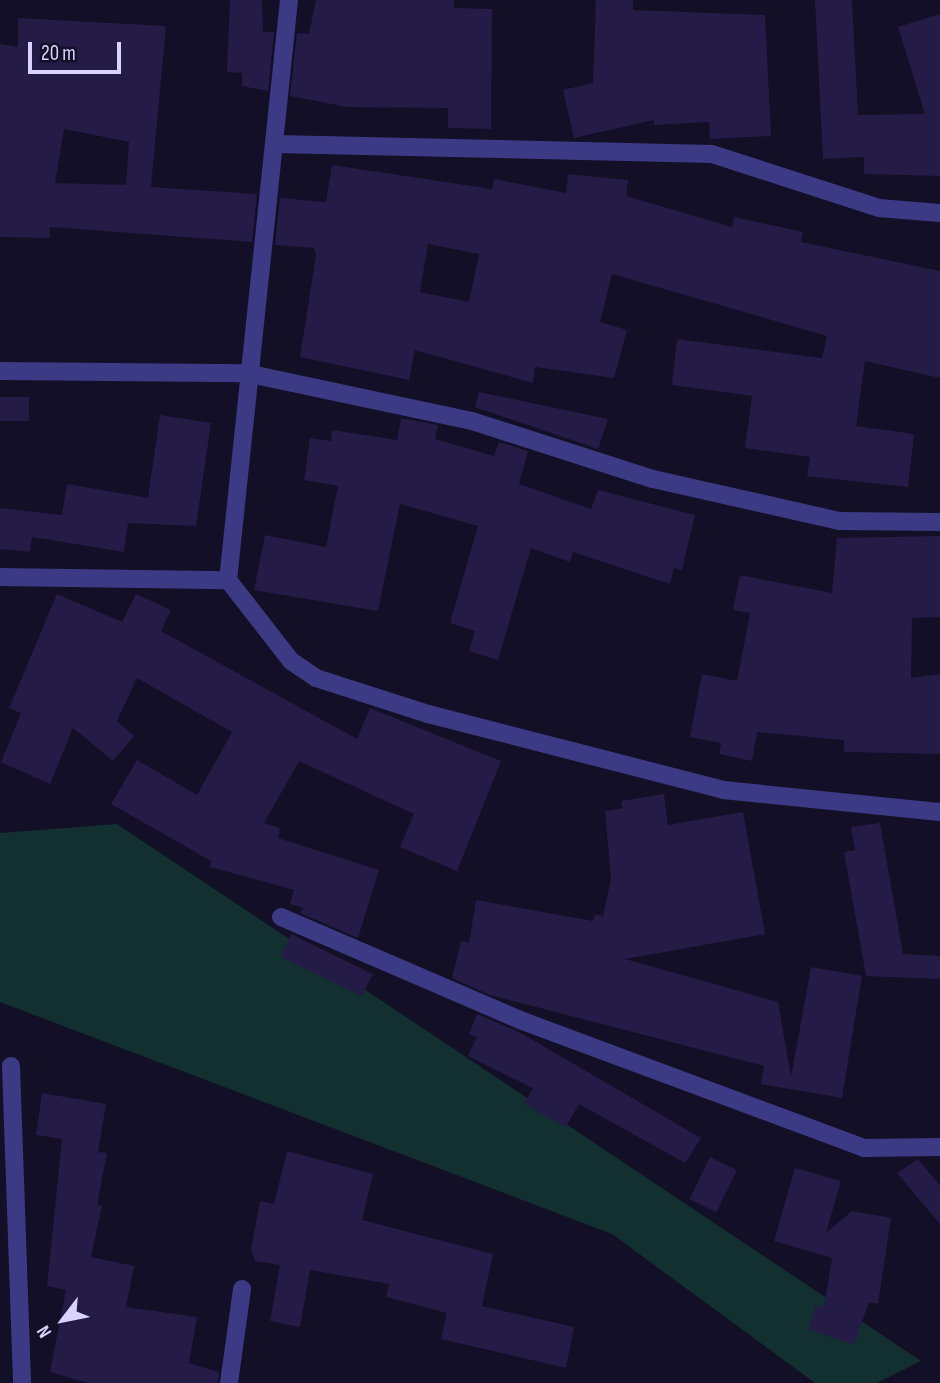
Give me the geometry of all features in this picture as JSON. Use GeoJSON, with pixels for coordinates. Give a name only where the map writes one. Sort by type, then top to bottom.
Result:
{"type":"FeatureCollection","features":[{"type":"Feature","properties":{"kind":"street"},"geometry":{"type":"LineString","coordinates":[[289,0],[276,144],[246,373],[228,580],[291,661],[316,678],[428,714],[723,790],[940,812]]}},
{"type":"Feature","properties":{"kind":"street"},"geometry":{"type":"LineString","coordinates":[[276,144],[712,154],[878,208],[940,213]]}},
{"type":"Feature","properties":{"kind":"street"},"geometry":{"type":"LineString","coordinates":[[0,370],[246,373],[472,421],[653,480],[840,521],[940,522]]}},
{"type":"Feature","properties":{"kind":"street"},"geometry":{"type":"LineString","coordinates":[[0,577],[228,580]]}},
{"type":"Feature","properties":{"kind":"street"},"geometry":{"type":"LineString","coordinates":[[281,917],[520,1020],[864,1148],[940,1147]]}},
{"type":"Feature","properties":{"kind":"street"},"geometry":{"type":"LineString","coordinates":[[11,1066],[22,1383]]}},
{"type":"Feature","properties":{"kind":"street"},"geometry":{"type":"LineString","coordinates":[[229,1383],[242,1289]]}},
{"type":"Feature","properties":{"kind":"green space"},"geometry":{"type":"Polygon","coordinates":[[[117,824],[921,1361],[877,1383],[815,1383],[612,1234],[0,1002],[0,833],[117,824]]]}},
{"type":"Feature","properties":{"kind":"building"},"geometry":{"type":"Polygon","coordinates":[[[230,0],[262,0],[263,32],[274,32],[268,91],[242,86],[242,73],[227,72],[230,0]]]}},
{"type":"Feature","properties":{"kind":"building"},"geometry":{"type":"Polygon","coordinates":[[[316,0],[454,0],[454,8],[492,9],[491,129],[448,128],[448,108],[347,107],[290,96],[297,33],[309,34],[316,0]]]}},
{"type":"Feature","properties":{"kind":"building"},"geometry":{"type":"Polygon","coordinates":[[[596,0],[633,0],[633,10],[765,15],[771,136],[710,139],[709,122],[654,125],[654,120],[574,138],[563,90],[593,83],[596,0]]]}},
{"type":"Feature","properties":{"kind":"building"},"geometry":{"type":"Polygon","coordinates":[[[815,0],[852,0],[858,115],[925,114],[898,27],[940,14],[940,176],[864,174],[864,157],[823,159],[815,0]]]}},
{"type":"Feature","properties":{"kind":"building"},"geometry":{"type":"Polygon","coordinates":[[[18,18],[166,26],[151,187],[257,194],[252,242],[50,227],[50,238],[0,237],[0,44],[18,47],[18,18]],[[64,129],[55,183],[126,185],[129,142],[64,129]]]}},
{"type":"Feature","properties":{"kind":"building"},"geometry":{"type":"Polygon","coordinates":[[[332,165],[492,189],[494,179],[566,193],[568,174],[628,180],[626,196],[732,227],[734,217],[803,232],[801,242],[940,271],[940,378],[865,361],[856,426],[914,434],[908,487],[807,476],[810,457],[745,448],[752,396],[672,385],[677,339],[822,358],[827,336],[612,274],[600,322],[627,330],[614,378],[535,367],[533,383],[415,350],[409,380],[300,357],[316,255],[314,248],[275,245],[280,198],[326,202],[332,165]],[[428,244],[420,292],[469,302],[479,254],[428,244]]]}},
{"type":"Feature","properties":{"kind":"building"},"geometry":{"type":"Polygon","coordinates":[[[479,392],[608,419],[598,449],[475,407],[479,392]]]}},
{"type":"Feature","properties":{"kind":"building"},"geometry":{"type":"Polygon","coordinates":[[[0,397],[29,397],[29,421],[0,421],[0,397]]]}},
{"type":"Feature","properties":{"kind":"building"},"geometry":{"type":"Polygon","coordinates":[[[160,415],[211,423],[196,526],[128,523],[124,552],[32,537],[30,552],[0,549],[0,508],[62,515],[67,484],[148,498],[160,415]]]}},
{"type":"Feature","properties":{"kind":"building"},"geometry":{"type":"Polygon","coordinates":[[[401,418],[438,425],[435,439],[494,456],[499,442],[528,451],[519,484],[591,509],[598,490],[695,515],[682,570],[674,568],[670,584],[573,552],[570,562],[531,548],[498,660],[469,651],[475,631],[450,623],[478,526],[400,504],[378,611],[254,590],[265,535],[326,547],[338,486],[304,480],[310,438],[331,441],[332,430],[397,440],[401,418]]]}},
{"type":"Feature","properties":{"kind":"building"},"geometry":{"type":"Polygon","coordinates":[[[940,536],[940,617],[912,618],[911,678],[940,674],[940,754],[844,752],[844,740],[757,732],[752,761],[719,754],[721,743],[690,737],[702,674],[737,681],[750,613],[733,610],[740,575],[832,593],[837,538],[940,536]]]}},
{"type":"Feature","properties":{"kind":"building"},"geometry":{"type":"Polygon","coordinates":[[[57,594],[122,622],[136,594],[171,610],[161,631],[357,739],[370,708],[501,761],[457,871],[400,847],[414,814],[299,761],[264,823],[280,828],[278,838],[379,870],[358,938],[300,913],[303,908],[290,904],[294,890],[210,867],[211,861],[111,804],[137,760],[197,795],[232,732],[137,678],[117,721],[134,736],[113,761],[73,728],[50,784],[1,762],[21,713],[9,708],[57,594]]]}},
{"type":"Feature","properties":{"kind":"building"},"geometry":{"type":"Polygon","coordinates":[[[664,794],[668,825],[743,812],[765,934],[625,959],[778,1002],[791,1077],[811,967],[862,976],[842,1098],[761,1084],[764,1066],[490,995],[452,978],[461,941],[469,943],[476,900],[593,921],[595,914],[603,916],[611,879],[605,811],[623,808],[621,801],[664,794]]]}},
{"type":"Feature","properties":{"kind":"building"},"geometry":{"type":"Polygon","coordinates":[[[880,823],[903,954],[940,956],[940,979],[866,976],[844,852],[855,850],[851,827],[880,823]]]}},
{"type":"Feature","properties":{"kind":"building"},"geometry":{"type":"Polygon","coordinates":[[[291,934],[373,974],[362,996],[280,956],[291,934]]]}},
{"type":"Feature","properties":{"kind":"building"},"geometry":{"type":"Polygon","coordinates":[[[477,1014],[519,1032],[701,1138],[685,1163],[579,1104],[566,1127],[524,1104],[533,1088],[468,1056],[477,1037],[469,1034],[477,1014]]]}},
{"type":"Feature","properties":{"kind":"building"},"geometry":{"type":"Polygon","coordinates":[[[42,1093],[106,1104],[98,1152],[107,1153],[97,1205],[102,1206],[91,1257],[134,1266],[126,1307],[197,1317],[189,1363],[219,1372],[218,1383],[88,1383],[50,1372],[66,1290],[47,1286],[62,1139],[36,1135],[42,1093]]]}},
{"type":"Feature","properties":{"kind":"building"},"geometry":{"type":"Polygon","coordinates":[[[287,1151],[373,1174],[362,1220],[493,1254],[482,1306],[574,1327],[566,1368],[441,1339],[447,1313],[386,1297],[389,1284],[310,1270],[300,1327],[270,1321],[280,1265],[255,1261],[251,1250],[260,1201],[274,1204],[287,1151]]]}},
{"type":"Feature","properties":{"kind":"building"},"geometry":{"type":"Polygon","coordinates":[[[710,1157],[737,1170],[716,1212],[689,1199],[710,1157]]]}},
{"type":"Feature","properties":{"kind":"building"},"geometry":{"type":"Polygon","coordinates":[[[918,1159],[940,1186],[940,1224],[897,1173],[918,1159]]]}},
{"type":"Feature","properties":{"kind":"building"},"geometry":{"type":"Polygon","coordinates":[[[795,1168],[841,1181],[826,1233],[852,1211],[891,1218],[878,1304],[869,1302],[854,1345],[808,1329],[816,1305],[824,1308],[832,1258],[774,1241],[795,1168]]]}}]}
